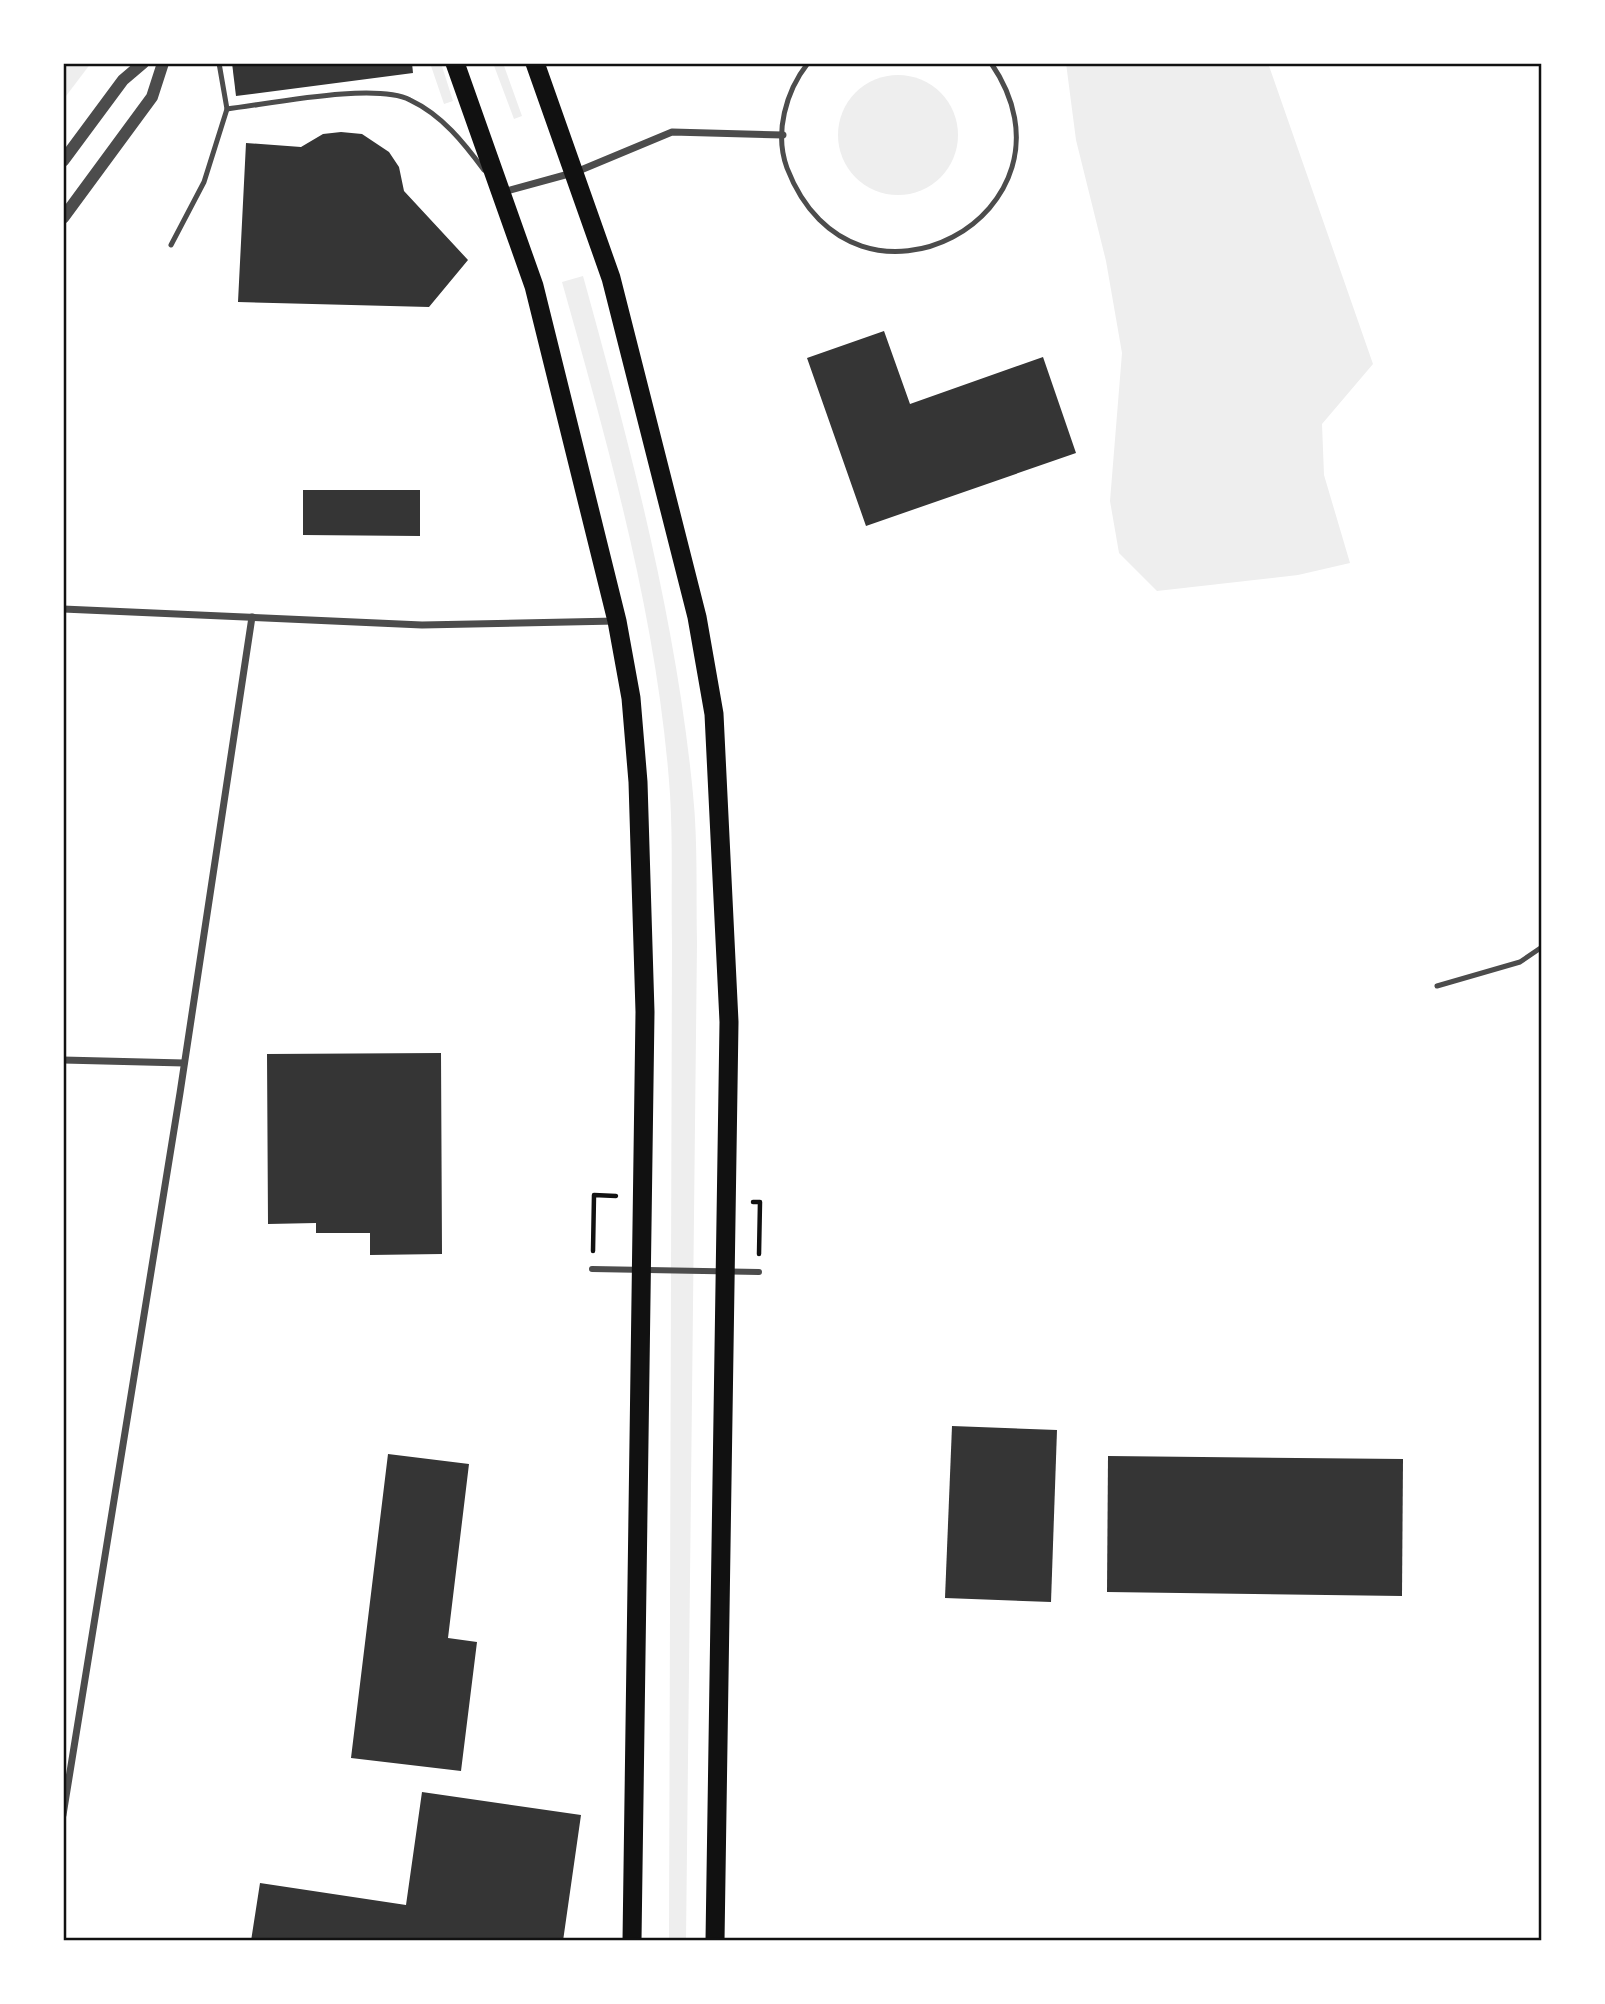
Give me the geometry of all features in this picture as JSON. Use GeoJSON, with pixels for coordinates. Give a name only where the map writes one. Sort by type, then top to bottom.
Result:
{"type":"FeatureCollection","features":[{"type":"Feature","properties":{"kind":"highway"},"geometry":{"type":"LineString","coordinates":[[454,63],[534,286],[617,621],[631,698],[638,782],[645,1012],[632,1941]]}},
{"type":"Feature","properties":{"kind":"highway"},"geometry":{"type":"LineString","coordinates":[[536,63],[576,172],[614,291],[697,617],[714,714],[729,1022],[715,1941]]}},
{"type":"Feature","properties":{"kind":"street"},"geometry":{"type":"LineString","coordinates":[[63,160],[123,80],[143,63]]}},
{"type":"Feature","properties":{"kind":"street"},"geometry":{"type":"LineString","coordinates":[[63,218],[152,97],[163,63]]}},
{"type":"Feature","properties":{"kind":"street"},"geometry":{"type":"LineString","coordinates":[[500,193],[576,172],[672,132],[783,135]]}},
{"type":"Feature","properties":{"kind":"street"},"geometry":{"type":"LineString","coordinates":[[63,609],[422,625],[617,621]]}},
{"type":"Feature","properties":{"kind":"street"},"geometry":{"type":"LineString","coordinates":[[63,1815],[184,1063],[252,617]]}},
{"type":"Feature","properties":{"kind":"street"},"geometry":{"type":"LineString","coordinates":[[63,1060],[184,1063]]}},
{"type":"Feature","properties":{"kind":"street"},"geometry":{"type":"LineString","coordinates":[[592,1269],[758,1272]]}},
{"type":"Feature","properties":{"kind":"lane"},"geometry":{"type":"LineString","coordinates":[[171,245],[204,182],[227,109],[219,63]]}},
{"type":"Feature","properties":{"kind":"lane"},"geometry":{"type":"LineString","coordinates":[[808,63],[795,79],[782,117],[783,157],[797,195],[824,225],[859,245],[899,252],[936,246],[969,230],[995,204],[1011,170],[1017,134],[1010,97],[991,63]]}},
{"type":"Feature","properties":{"kind":"lane"},"geometry":{"type":"LineString","coordinates":[[227,109],[354,95],[394,95],[408,98],[453,131],[500,193]]}},
{"type":"Feature","properties":{"kind":"lane"},"geometry":{"type":"LineString","coordinates":[[1437,986],[1520,962],[1542,947]]}},
{"type":"Feature","properties":{"kind":"path"},"geometry":{"type":"LineString","coordinates":[[592,1269],[594,1195]]}},
{"type":"Feature","properties":{"kind":"path"},"geometry":{"type":"LineString","coordinates":[[758,1272],[760,1202]]}},
{"type":"Feature","properties":{"kind":"shaded area"},"geometry":{"type":"Polygon","coordinates":[[[63,63],[91,63],[63,100],[63,63]]]}},
{"type":"Feature","properties":{"kind":"shaded area"},"geometry":{"type":"Polygon","coordinates":[[[430,63],[441,63],[453,101],[444,104],[430,63]]]}},
{"type":"Feature","properties":{"kind":"shaded area"},"geometry":{"type":"Polygon","coordinates":[[[493,63],[503,63],[522,116],[514,119],[493,63]]]}},
{"type":"Feature","properties":{"kind":"shaded area"},"geometry":{"type":"Polygon","coordinates":[[[1066,63],[1268,63],[1373,364],[1322,424],[1324,475],[1350,563],[1298,575],[1157,591],[1119,553],[1110,501],[1122,353],[1106,261],[1076,140],[1066,63]]]}},
{"type":"Feature","properties":{"kind":"shaded area"},"geometry":{"type":"Polygon","coordinates":[[[898,75],[921,79],[940,93],[954,112],[958,135],[954,158],[940,177],[921,191],[898,195],[875,191],[856,177],[842,158],[838,135],[842,112],[856,93],[875,79],[898,75]]]}},
{"type":"Feature","properties":{"kind":"shaded area"},"geometry":{"type":"Polygon","coordinates":[[[583,276],[634,468],[663,598],[685,728],[695,812],[697,943],[686,1941],[669,1941],[672,942],[670,794],[655,664],[643,600],[614,472],[562,282],[583,276]]]}},
{"type":"Feature","properties":{"kind":"building"},"geometry":{"type":"Polygon","coordinates":[[[232,63],[412,63],[413,73],[236,96],[232,63]]]}},
{"type":"Feature","properties":{"kind":"building"},"geometry":{"type":"Polygon","coordinates":[[[323,134],[362,134],[389,152],[399,167],[404,191],[468,260],[429,307],[238,302],[246,143],[301,147],[323,134]]]}},
{"type":"Feature","properties":{"kind":"building"},"geometry":{"type":"Polygon","coordinates":[[[884,331],[910,404],[1043,357],[1076,453],[866,526],[807,358],[884,331]]]}},
{"type":"Feature","properties":{"kind":"building"},"geometry":{"type":"Polygon","coordinates":[[[303,490],[420,490],[420,536],[303,535],[303,490]]]}},
{"type":"Feature","properties":{"kind":"building"},"geometry":{"type":"Polygon","coordinates":[[[441,1053],[442,1254],[370,1255],[370,1233],[316,1233],[316,1223],[268,1224],[267,1054],[441,1053]]]}},
{"type":"Feature","properties":{"kind":"building"},"geometry":{"type":"Polygon","coordinates":[[[952,1426],[1057,1430],[1051,1602],[945,1598],[952,1426]]]}},
{"type":"Feature","properties":{"kind":"building"},"geometry":{"type":"Polygon","coordinates":[[[388,1454],[469,1464],[448,1638],[477,1642],[461,1771],[351,1758],[388,1454]]]}},
{"type":"Feature","properties":{"kind":"building"},"geometry":{"type":"Polygon","coordinates":[[[1108,1456],[1403,1459],[1402,1596],[1107,1592],[1108,1456]]]}},
{"type":"Feature","properties":{"kind":"building"},"geometry":{"type":"Polygon","coordinates":[[[422,1792],[581,1815],[563,1941],[251,1941],[260,1883],[406,1905],[422,1792]]]}}]}
